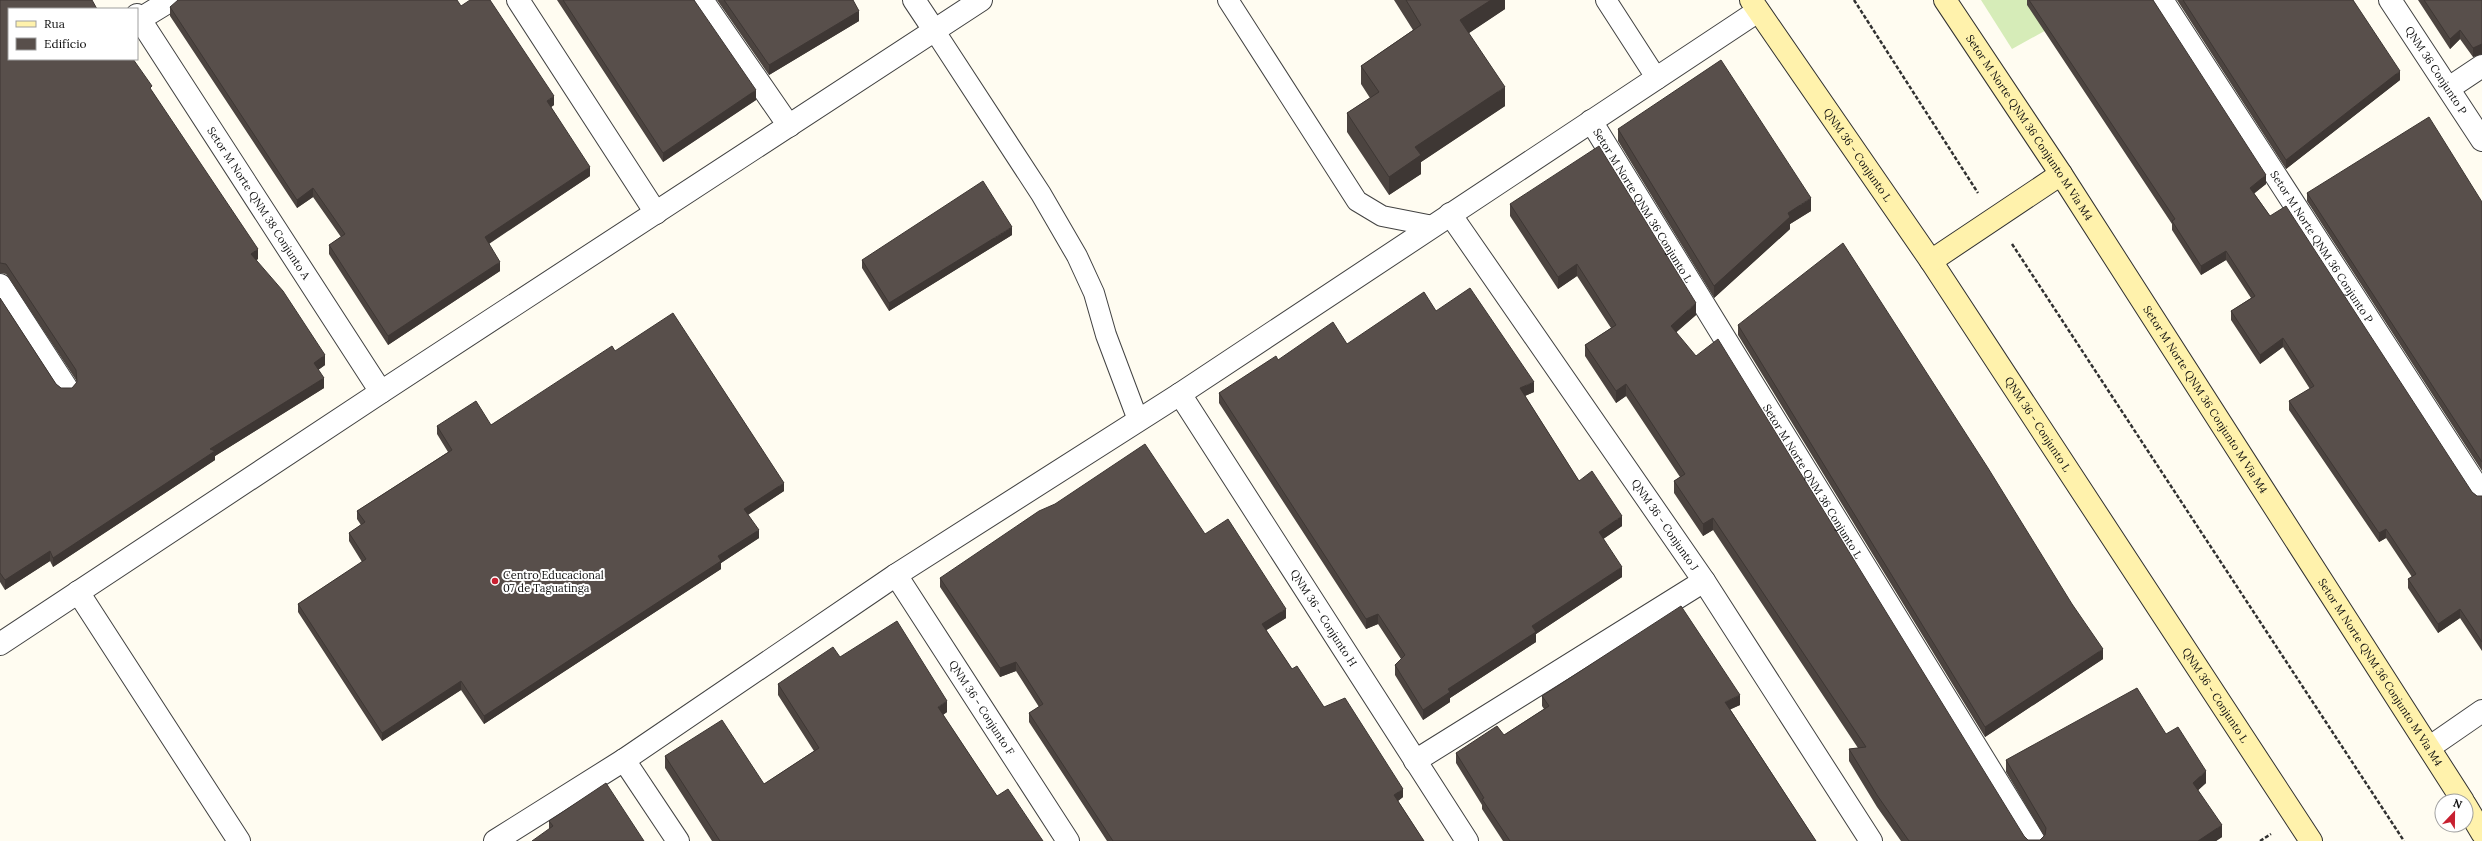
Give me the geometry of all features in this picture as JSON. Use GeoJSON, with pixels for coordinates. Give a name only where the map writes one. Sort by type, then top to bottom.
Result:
{"type":"FeatureCollection","features":[{"type":"Feature","properties":{"kind":"main road","name":"Setor M Norte QNM 36 Conjunto M Via M4"},"geometry":{"type":"LineString","coordinates":[[1945,0],[2061,174],[2458,793]]}},
{"type":"Feature","properties":{"kind":"main road","name":"QNM 36 - Conjunto L"},"geometry":{"type":"LineString","coordinates":[[1755,5],[1931,261],[2311,841]]}},
{"type":"Feature","properties":{"kind":"main road"},"geometry":{"type":"LineString","coordinates":[[1931,261],[2061,174]]}},
{"type":"Feature","properties":{"kind":"main road"},"geometry":{"type":"LineString","coordinates":[[2474,820],[2482,833]]}},
{"type":"Feature","properties":{"kind":"street"},"geometry":{"type":"LineString","coordinates":[[138,14],[171,0]]}},
{"type":"Feature","properties":{"kind":"street"},"geometry":{"type":"LineString","coordinates":[[518,0],[656,213]]}},
{"type":"Feature","properties":{"kind":"street"},"geometry":{"type":"LineString","coordinates":[[702,0],[789,126]]}},
{"type":"Feature","properties":{"kind":"street"},"geometry":{"type":"LineString","coordinates":[[914,0],[934,30]]}},
{"type":"Feature","properties":{"kind":"street"},"geometry":{"type":"LineString","coordinates":[[0,644],[381,392],[981,0]]}},
{"type":"Feature","properties":{"kind":"street","name":"Setor M Norte QNM 36 Conjunto P"},"geometry":{"type":"LineString","coordinates":[[2162,0],[2482,494]]}},
{"type":"Feature","properties":{"kind":"street","name":"QNM 36 Conjunto P"},"geometry":{"type":"LineString","coordinates":[[2390,0],[2482,140]]}},
{"type":"Feature","properties":{"kind":"street"},"geometry":{"type":"LineString","coordinates":[[495,841],[624,760],[896,575],[1180,394],[1657,79],[1755,5]]}},
{"type":"Feature","properties":{"kind":"street","name":"Setor M Norte QNM 38 Conjunto A"},"geometry":{"type":"LineString","coordinates":[[138,16],[381,392]]}},
{"type":"Feature","properties":{"kind":"street"},"geometry":{"type":"LineString","coordinates":[[2448,88],[2482,66]]}},
{"type":"Feature","properties":{"kind":"street","name":"Setor M Norte QNM 36 Conjunto L"},"geometry":{"type":"LineString","coordinates":[[1590,122],[2034,841]]}},
{"type":"Feature","properties":{"kind":"street","name":"QNM 36 - Conjunto J"},"geometry":{"type":"LineString","coordinates":[[1442,220],[1704,581],[1871,841]]}},
{"type":"Feature","properties":{"kind":"street"},"geometry":{"type":"LineString","coordinates":[[0,285],[66,387]]}},
{"type":"Feature","properties":{"kind":"street","name":"QNM 36 - Conjunto H"},"geometry":{"type":"LineString","coordinates":[[1180,394],[1467,841]]}},
{"type":"Feature","properties":{"kind":"street","name":"QNM 36 - Conjunto F"},"geometry":{"type":"LineString","coordinates":[[896,575],[1068,841]]}},
{"type":"Feature","properties":{"kind":"street"},"geometry":{"type":"LineString","coordinates":[[1415,761],[1704,581]]}},
{"type":"Feature","properties":{"kind":"street"},"geometry":{"type":"LineString","coordinates":[[78,592],[239,841]]}},
{"type":"Feature","properties":{"kind":"street"},"geometry":{"type":"LineString","coordinates":[[2430,747],[2482,711]]}},
{"type":"Feature","properties":{"kind":"street"},"geometry":{"type":"LineString","coordinates":[[624,760],[678,841]]}},
{"type":"Feature","properties":{"kind":"lane"},"geometry":{"type":"LineString","coordinates":[[1228,0],[1357,201],[1382,216],[1442,220]]}},
{"type":"Feature","properties":{"kind":"lane"},"geometry":{"type":"LineString","coordinates":[[1606,0],[1657,79]]}},
{"type":"Feature","properties":{"kind":"lane"},"geometry":{"type":"LineString","coordinates":[[934,30],[1041,194],[1077,256],[1094,293],[1106,336],[1138,420]]}},
{"type":"Feature","properties":{"kind":"path"},"geometry":{"type":"LineString","coordinates":[[1854,0],[1994,218],[2404,841]]}},
{"type":"Feature","properties":{"kind":"green space"},"geometry":{"type":"Polygon","coordinates":[[[1981,0],[2032,0],[2050,28],[2012,49],[1981,0]]]}},
{"type":"Feature","properties":{"kind":"building"},"geometry":{"type":"Polygon","coordinates":[[[0,0],[92,0],[96,8],[8,8],[8,60],[134,60],[152,86],[150,88],[258,249],[251,254],[283,291],[325,355],[314,363],[324,378],[210,449],[215,451],[53,558],[50,551],[5,580],[0,573],[0,298],[56,384],[61,388],[72,388],[77,382],[76,370],[6,264],[0,263],[0,0]]]}},
{"type":"Feature","properties":{"kind":"building"},"geometry":{"type":"Polygon","coordinates":[[[178,0],[457,0],[461,6],[470,0],[490,0],[554,96],[547,101],[590,167],[485,237],[500,262],[388,336],[329,245],[345,234],[313,188],[297,200],[170,7],[178,0]]]}},
{"type":"Feature","properties":{"kind":"building"},"geometry":{"type":"Polygon","coordinates":[[[563,0],[694,0],[756,90],[663,153],[563,0]]]}},
{"type":"Feature","properties":{"kind":"building"},"geometry":{"type":"Polygon","coordinates":[[[724,0],[853,0],[859,11],[769,65],[724,0]]]}},
{"type":"Feature","properties":{"kind":"building"},"geometry":{"type":"Polygon","coordinates":[[[1406,0],[1491,0],[1460,20],[1505,87],[1415,147],[1421,155],[1389,177],[1347,113],[1379,92],[1361,66],[1421,25],[1406,0]]]}},
{"type":"Feature","properties":{"kind":"building"},"geometry":{"type":"Polygon","coordinates":[[[2029,0],[2153,0],[2266,175],[2250,188],[2270,216],[2286,206],[2472,492],[2477,496],[2482,496],[2482,642],[2460,609],[2438,624],[2408,579],[2416,574],[2386,529],[2379,533],[2289,401],[2314,386],[2283,338],[2260,355],[2231,311],[2255,296],[2226,251],[2201,266],[2172,221],[2175,219],[2029,0]]]}},
{"type":"Feature","properties":{"kind":"building"},"geometry":{"type":"Polygon","coordinates":[[[2183,0],[2353,0],[2400,71],[2286,160],[2183,0]]]}},
{"type":"Feature","properties":{"kind":"building"},"geometry":{"type":"Polygon","coordinates":[[[2424,0],[2482,0],[2482,44],[2473,48],[2460,30],[2450,39],[2424,0]]]}},
{"type":"Feature","properties":{"kind":"building"},"geometry":{"type":"Polygon","coordinates":[[[1721,60],[1811,198],[1788,213],[1790,217],[1714,286],[1618,129],[1721,60]]]}},
{"type":"Feature","properties":{"kind":"building"},"geometry":{"type":"Polygon","coordinates":[[[2429,117],[2482,202],[2482,462],[2307,193],[2429,117]]]}},
{"type":"Feature","properties":{"kind":"building"},"geometry":{"type":"Polygon","coordinates":[[[1599,146],[1696,303],[1671,326],[1696,356],[1718,339],[2024,836],[2028,840],[2040,840],[2045,835],[2046,828],[2006,760],[2137,688],[2166,734],[2178,727],[2206,771],[2193,783],[2222,825],[2198,841],[1909,841],[1877,795],[1849,749],[1866,747],[1713,518],[1703,524],[1674,481],[1685,474],[1626,384],[1616,391],[1585,345],[1616,325],[1577,264],[1558,277],[1510,204],[1599,146]]]}},
{"type":"Feature","properties":{"kind":"building"},"geometry":{"type":"Polygon","coordinates":[[[983,181],[1012,227],[889,303],[862,260],[983,181]]]}},
{"type":"Feature","properties":{"kind":"building"},"geometry":{"type":"Polygon","coordinates":[[[1843,243],[1988,468],[2072,604],[2103,649],[1985,727],[1738,325],[1843,243]]]}},
{"type":"Feature","properties":{"kind":"building"},"geometry":{"type":"Polygon","coordinates":[[[1470,288],[1534,382],[1520,388],[1579,481],[1592,471],[1622,516],[1599,532],[1622,567],[1532,626],[1536,632],[1448,689],[1450,692],[1423,710],[1395,665],[1405,655],[1378,614],[1366,619],[1219,393],[1276,356],[1278,360],[1333,322],[1347,344],[1424,292],[1436,311],[1470,288]]]}},
{"type":"Feature","properties":{"kind":"building"},"geometry":{"type":"Polygon","coordinates":[[[673,313],[784,483],[744,509],[759,530],[718,556],[721,561],[484,716],[461,681],[382,733],[298,604],[366,559],[349,533],[365,522],[357,511],[452,450],[437,426],[476,401],[491,425],[612,346],[615,351],[673,313]]]}},
{"type":"Feature","properties":{"kind":"building"},"geometry":{"type":"Polygon","coordinates":[[[1145,444],[1205,534],[1228,519],[1286,609],[1262,624],[1292,669],[1297,666],[1324,707],[1345,698],[1403,789],[1394,795],[1424,841],[1113,841],[1029,713],[1043,704],[1016,662],[1000,668],[940,578],[1039,511],[1055,504],[1145,444]]]}},
{"type":"Feature","properties":{"kind":"building"},"geometry":{"type":"Polygon","coordinates":[[[1681,606],[1740,695],[1725,702],[1816,841],[1510,841],[1482,799],[1484,798],[1456,753],[1497,726],[1504,735],[1549,706],[1542,696],[1681,606]]]}},
{"type":"Feature","properties":{"kind":"building"},"geometry":{"type":"Polygon","coordinates":[[[897,621],[947,701],[938,707],[997,796],[1008,789],[1043,841],[720,841],[665,756],[722,720],[764,784],[819,748],[778,684],[833,647],[840,657],[897,621]]]}},
{"type":"Feature","properties":{"kind":"building"},"geometry":{"type":"Polygon","coordinates":[[[606,783],[644,841],[532,841],[553,826],[549,821],[606,783]]]}},
{"type":"Feature","properties":{"kind":"place","name":"Centro Educacional 07 de Taguatinga"},"geometry":{"type":"Point","coordinates":[495,581]}}]}
